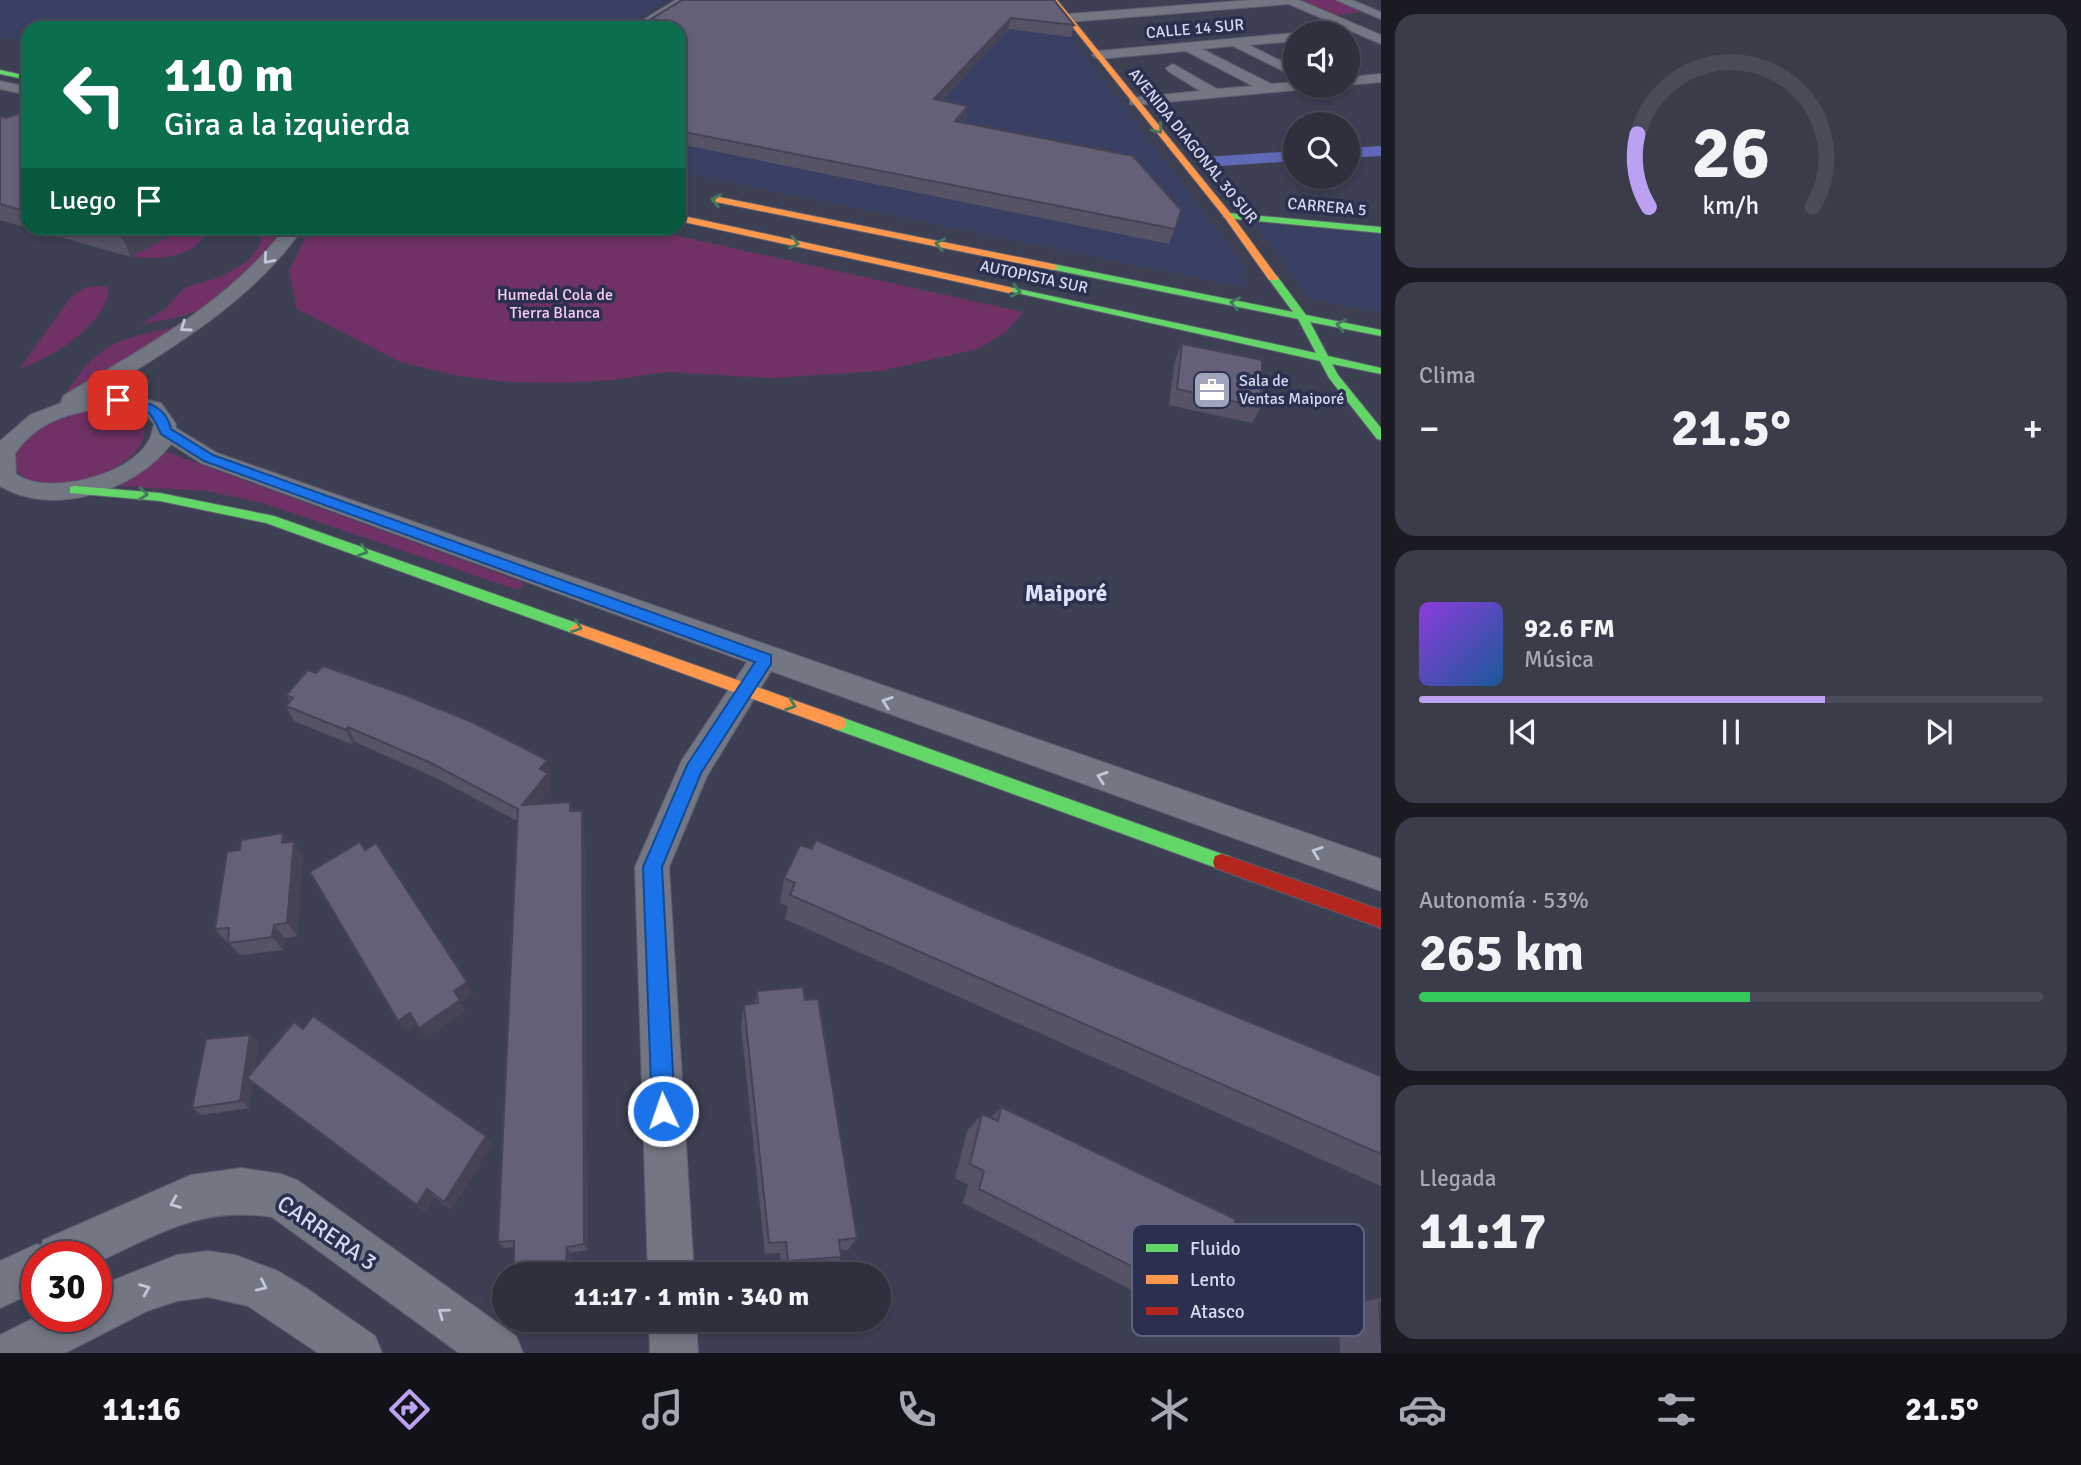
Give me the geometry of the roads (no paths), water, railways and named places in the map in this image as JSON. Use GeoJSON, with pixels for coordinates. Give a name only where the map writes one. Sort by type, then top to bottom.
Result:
{"type":"FeatureCollection","features":[{"type":"Feature","properties":{"kind":"main road","name":"AVENIDA DIAGONAL 30 SUR"},"geometry":{"type":"LineString","coordinates":[[1054,0],[1089,36],[1098,55],[1119,72],[1135,101],[1228,216],[1302,317],[1363,383]]}},
{"type":"Feature","properties":{"kind":"main road"},"geometry":{"type":"LineString","coordinates":[[0,72],[21,76]]}},
{"type":"Feature","properties":{"kind":"main road","name":"AUTOPISTA SUR"},"geometry":{"type":"LineString","coordinates":[[704,198],[1381,333]]}},
{"type":"Feature","properties":{"kind":"main road","name":"CARRERA 5"},"geometry":{"type":"LineString","coordinates":[[1228,216],[1381,230]]}},
{"type":"Feature","properties":{"kind":"main road","name":"AUTOPISTA SUR"},"geometry":{"type":"LineString","coordinates":[[686,220],[1381,372]]}},
{"type":"Feature","properties":{"kind":"main road","name":"AVENIDA DIAGONAL 30 SUR"},"geometry":{"type":"LineString","coordinates":[[1302,317],[1333,376],[1381,436]]}},
{"type":"Feature","properties":{"kind":"main road"},"geometry":{"type":"LineString","coordinates":[[75,490],[149,495],[235,509],[755,674],[1381,919]]}},
{"type":"Feature","properties":{"kind":"street"},"geometry":{"type":"LineString","coordinates":[[648,21],[684,0]]}},
{"type":"Feature","properties":{"kind":"street"},"geometry":{"type":"LineString","coordinates":[[1069,18],[1291,0],[1381,40]]}},
{"type":"Feature","properties":{"kind":"street"},"geometry":{"type":"LineString","coordinates":[[1342,0],[1381,16]]}},
{"type":"Feature","properties":{"kind":"street"},"geometry":{"type":"LineString","coordinates":[[1247,4],[1269,14]]}},
{"type":"Feature","properties":{"kind":"street"},"geometry":{"type":"LineString","coordinates":[[1206,7],[1228,18]]}},
{"type":"Feature","properties":{"kind":"street"},"geometry":{"type":"LineString","coordinates":[[1163,11],[1184,22]]}},
{"type":"Feature","properties":{"kind":"street"},"geometry":{"type":"LineString","coordinates":[[1120,14],[1142,25]]}},
{"type":"Feature","properties":{"kind":"street"},"geometry":{"type":"LineString","coordinates":[[1251,29],[1283,41]]}},
{"type":"Feature","properties":{"kind":"street"},"geometry":{"type":"LineString","coordinates":[[1362,31],[1381,29]]}},
{"type":"Feature","properties":{"kind":"street"},"geometry":{"type":"LineString","coordinates":[[1206,32],[1283,68]]}},
{"type":"Feature","properties":{"kind":"street","name":"CALLE 14 SUR"},"geometry":{"type":"LineString","coordinates":[[1098,55],[1277,39],[1283,36]]}},
{"type":"Feature","properties":{"kind":"street"},"geometry":{"type":"LineString","coordinates":[[1165,37],[1268,89]]}},
{"type":"Feature","properties":{"kind":"street"},"geometry":{"type":"LineString","coordinates":[[1215,94],[1167,69],[1219,64]]}},
{"type":"Feature","properties":{"kind":"street"},"geometry":{"type":"LineString","coordinates":[[1360,76],[1366,79]]}},
{"type":"Feature","properties":{"kind":"street"},"geometry":{"type":"LineString","coordinates":[[1360,80],[1381,78]]}},
{"type":"Feature","properties":{"kind":"street"},"geometry":{"type":"LineString","coordinates":[[0,85],[21,90]]}},
{"type":"Feature","properties":{"kind":"street"},"geometry":{"type":"LineString","coordinates":[[1135,101],[1283,87]]}},
{"type":"Feature","properties":{"kind":"street"},"geometry":{"type":"LineString","coordinates":[[0,440],[50,414],[160,344],[240,287],[259,270],[288,235]]}},
{"type":"Feature","properties":{"kind":"street"},"geometry":{"type":"LineString","coordinates":[[0,498],[75,490],[126,472],[159,445],[165,431],[162,417],[153,408],[138,402],[97,401],[50,414]]}},
{"type":"Feature","properties":{"kind":"street"},"geometry":{"type":"LineString","coordinates":[[22,430],[0,458],[1,472],[10,482],[19,486],[50,492]]}},
{"type":"Feature","properties":{"kind":"street"},"geometry":{"type":"LineString","coordinates":[[165,431],[209,458],[755,674],[1381,875]]}},
{"type":"Feature","properties":{"kind":"street"},"geometry":{"type":"LineString","coordinates":[[670,1262],[652,867],[694,770],[755,674]]}},
{"type":"Feature","properties":{"kind":"street","name":"CARRERA 3"},"geometry":{"type":"LineString","coordinates":[[93,1241],[191,1197],[241,1189],[281,1196],[499,1353]]}},
{"type":"Feature","properties":{"kind":"street"},"geometry":{"type":"LineString","coordinates":[[112,1304],[156,1284],[196,1273],[238,1276],[268,1288],[358,1353]]}},
{"type":"Feature","properties":{"kind":"street"},"geometry":{"type":"LineString","coordinates":[[0,1285],[21,1275]]}},
{"type":"Feature","properties":{"kind":"street"},"geometry":{"type":"LineString","coordinates":[[16,1353],[56,1332]]}},
{"type":"Feature","properties":{"kind":"street"},"geometry":{"type":"LineString","coordinates":[[673,1332],[674,1353]]}},
{"type":"Feature","properties":{"kind":"waterway"},"geometry":{"type":"LineString","coordinates":[[1360,152],[1381,151]]}},
{"type":"Feature","properties":{"kind":"waterway"},"geometry":{"type":"LineString","coordinates":[[1206,162],[1283,157]]}},
{"type":"Feature","properties":{"kind":"place","name":"Sala de Ventas Maiporé"},"geometry":{"type":"Point","coordinates":[1212,390]}},
{"type":"Feature","properties":{"kind":"district","name":"Maiporé"},"geometry":{"type":"Point","coordinates":[1066,593]}},
{"type":"Feature","properties":{"kind":"park label","name":"Humedal Cola de Tierra Blanca"},"geometry":{"type":"Point","coordinates":[555,304]}}]}
